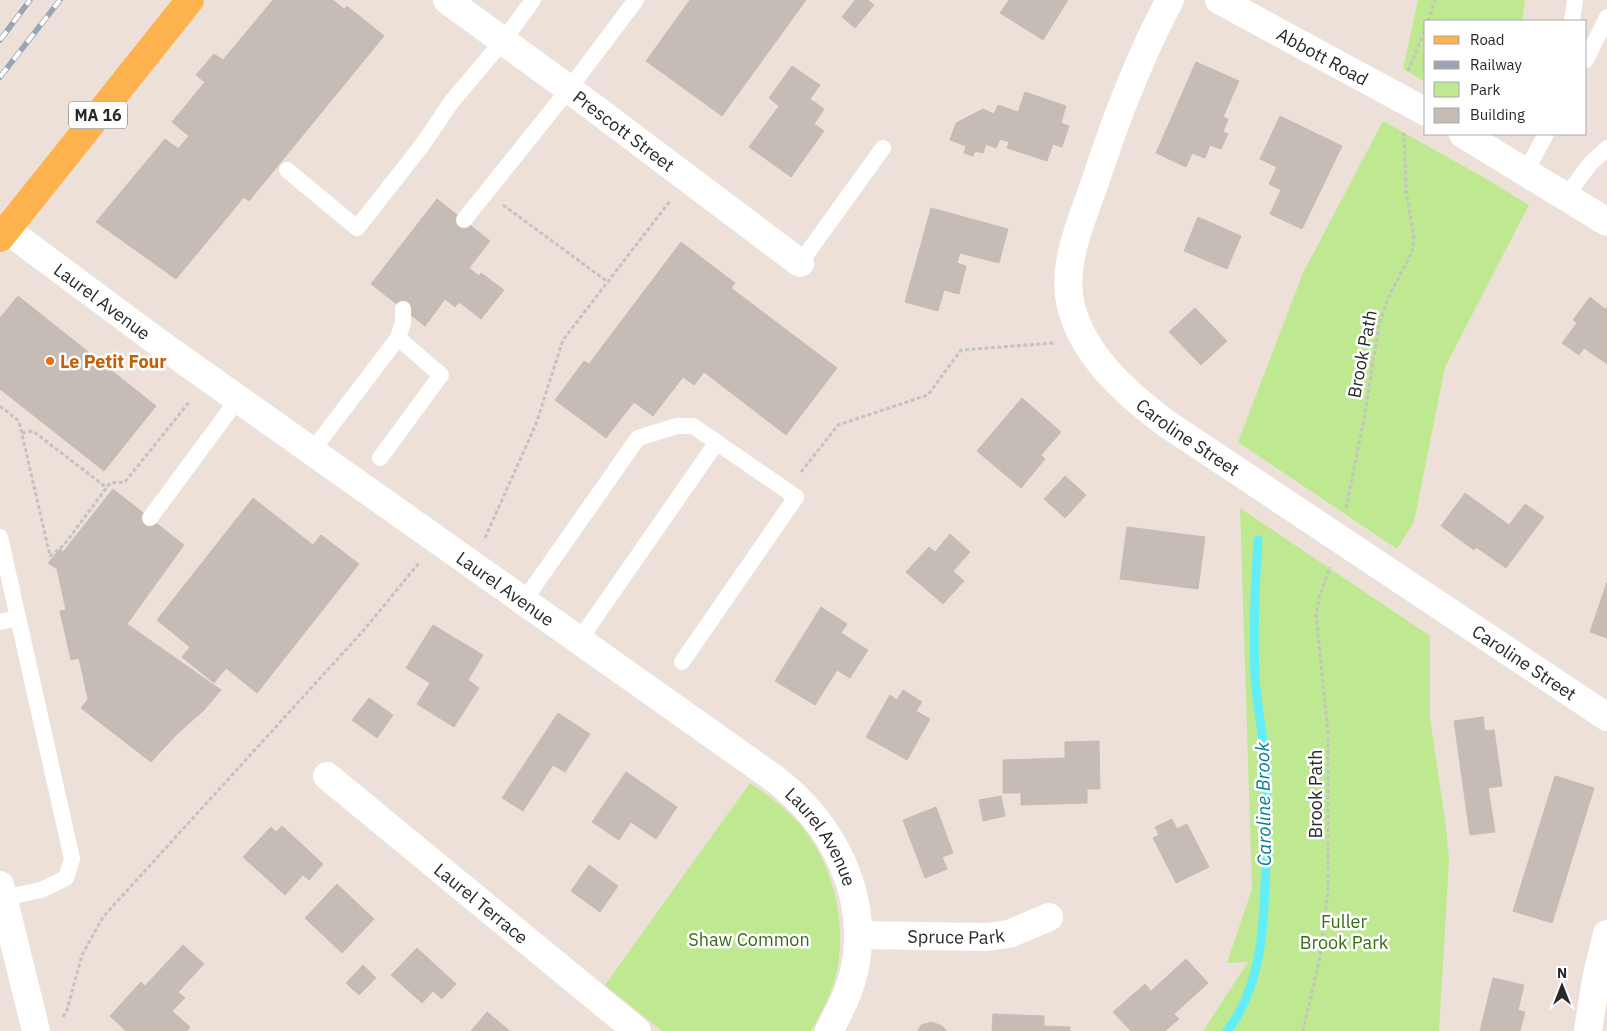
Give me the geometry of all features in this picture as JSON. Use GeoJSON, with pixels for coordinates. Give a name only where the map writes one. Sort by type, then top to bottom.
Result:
{"type":"FeatureCollection","features":[{"type":"Feature","properties":{"kind":"main road","name":"MA 16"},"geometry":{"type":"LineString","coordinates":[[3,234],[190,0]]}},
{"type":"Feature","properties":{"kind":"street","name":"Prescott Street"},"geometry":{"type":"LineString","coordinates":[[447,0],[569,89],[800,263]]}},
{"type":"Feature","properties":{"kind":"street","name":"Caroline Street"},"geometry":{"type":"LineString","coordinates":[[1170,0],[1153,32],[1122,102],[1074,247],[1069,273],[1069,295],[1074,317],[1086,340],[1100,361],[1123,386],[1167,424],[1607,717]]}},
{"type":"Feature","properties":{"kind":"street","name":"Abbott Road"},"geometry":{"type":"LineString","coordinates":[[1219,0],[1424,111]]}},
{"type":"Feature","properties":{"kind":"street"},"geometry":{"type":"LineString","coordinates":[[1466,135],[1607,222]]}},
{"type":"Feature","properties":{"kind":"street","name":"Laurel Avenue"},"geometry":{"type":"LineString","coordinates":[[3,234],[312,450],[578,642],[775,779],[803,803],[825,831],[843,863],[853,900],[858,935],[854,973],[847,993],[828,1031]]}},
{"type":"Feature","properties":{"kind":"street","name":"Laurel Terrace"},"geometry":{"type":"LineString","coordinates":[[327,776],[637,1031]]}},
{"type":"Feature","properties":{"kind":"street"},"geometry":{"type":"LineString","coordinates":[[1,892],[5,936],[48,1026]]}},
{"type":"Feature","properties":{"kind":"street","name":"Spruce Park"},"geometry":{"type":"LineString","coordinates":[[858,935],[988,937],[1009,934],[1049,917]]}},
{"type":"Feature","properties":{"kind":"street"},"geometry":{"type":"LineString","coordinates":[[1588,1031],[1596,979],[1607,934]]}},
{"type":"Feature","properties":{"kind":"lane"},"geometry":{"type":"LineString","coordinates":[[287,170],[356,228],[423,144],[452,100],[503,41],[533,0]]}},
{"type":"Feature","properties":{"kind":"lane"},"geometry":{"type":"LineString","coordinates":[[464,220],[569,89],[636,0]]}},
{"type":"Feature","properties":{"kind":"lane"},"geometry":{"type":"LineString","coordinates":[[1572,20],[1575,0]]}},
{"type":"Feature","properties":{"kind":"lane"},"geometry":{"type":"LineString","coordinates":[[1587,58],[1607,17]]}},
{"type":"Feature","properties":{"kind":"lane"},"geometry":{"type":"LineString","coordinates":[[1526,171],[1545,135]]}},
{"type":"Feature","properties":{"kind":"lane"},"geometry":{"type":"LineString","coordinates":[[800,263],[883,148]]}},
{"type":"Feature","properties":{"kind":"lane"},"geometry":{"type":"LineString","coordinates":[[1566,196],[1590,164],[1607,148]]}},
{"type":"Feature","properties":{"kind":"lane"},"geometry":{"type":"LineString","coordinates":[[312,450],[398,338],[403,322],[403,309]]}},
{"type":"Feature","properties":{"kind":"lane"},"geometry":{"type":"LineString","coordinates":[[380,458],[441,375],[398,338]]}},
{"type":"Feature","properties":{"kind":"lane"},"geometry":{"type":"LineString","coordinates":[[150,518],[238,398]]}},
{"type":"Feature","properties":{"kind":"lane"},"geometry":{"type":"LineString","coordinates":[[523,602],[638,438],[655,431],[685,425],[699,429],[796,497],[682,662]]}},
{"type":"Feature","properties":{"kind":"lane"},"geometry":{"type":"LineString","coordinates":[[578,642],[717,442]]}},
{"type":"Feature","properties":{"kind":"lane"},"geometry":{"type":"LineString","coordinates":[[0,537],[72,859],[66,878],[53,885],[1,892]]}},
{"type":"Feature","properties":{"kind":"lane"},"geometry":{"type":"LineString","coordinates":[[0,622],[18,618]]}},
{"type":"Feature","properties":{"kind":"path"},"geometry":{"type":"LineString","coordinates":[[1428,20],[1435,0]]}},
{"type":"Feature","properties":{"kind":"path"},"geometry":{"type":"LineString","coordinates":[[1407,74],[1424,32]]}},
{"type":"Feature","properties":{"kind":"path","name":"Brook Path"},"geometry":{"type":"LineString","coordinates":[[1345,517],[1364,419],[1379,325],[1388,298],[1407,264],[1413,245],[1413,226],[1406,191],[1404,132]]}},
{"type":"Feature","properties":{"kind":"path"},"geometry":{"type":"LineString","coordinates":[[470,564],[486,538],[536,424],[563,340],[688,178]]}},
{"type":"Feature","properties":{"kind":"path"},"geometry":{"type":"LineString","coordinates":[[486,193],[608,282]]}},
{"type":"Feature","properties":{"kind":"path"},"geometry":{"type":"LineString","coordinates":[[786,490],[838,425],[928,395],[961,350],[1086,340]]}},
{"type":"Feature","properties":{"kind":"path"},"geometry":{"type":"LineString","coordinates":[[0,406],[19,421],[50,556],[64,545],[110,483],[125,482],[192,398]]}},
{"type":"Feature","properties":{"kind":"path"},"geometry":{"type":"LineString","coordinates":[[22,433],[33,431],[107,488]]}},
{"type":"Feature","properties":{"kind":"path"},"geometry":{"type":"LineString","coordinates":[[48,1026],[67,1010],[82,955],[103,917],[363,631],[437,540]]}},
{"type":"Feature","properties":{"kind":"path","name":"Brook Path"},"geometry":{"type":"LineString","coordinates":[[1303,1031],[1320,958],[1328,891],[1328,733],[1316,615],[1320,595],[1333,558]]}},
{"type":"Feature","properties":{"kind":"green space"},"geometry":{"type":"Polygon","coordinates":[[[1418,0],[1525,0],[1522,20],[1424,20],[1424,81],[1403,69],[1418,0]]]}},
{"type":"Feature","properties":{"kind":"green space"},"geometry":{"type":"Polygon","coordinates":[[[1383,121],[1529,205],[1445,367],[1414,522],[1397,549],[1238,442],[1303,273],[1383,121]]]}},
{"type":"Feature","properties":{"kind":"green space","name":"Fuller Brook Park"},"geometry":{"type":"Polygon","coordinates":[[[1240,508],[1430,636],[1430,718],[1449,860],[1439,1031],[1203,1031],[1248,962],[1227,963],[1252,889],[1240,508]]]}},
{"type":"Feature","properties":{"kind":"green space","name":"Shaw Common"},"geometry":{"type":"Polygon","coordinates":[[[750,783],[776,802],[800,824],[823,860],[831,880],[840,923],[838,966],[833,986],[811,1031],[662,1031],[605,985],[750,783]]]}},
{"type":"Feature","properties":{"kind":"building"},"geometry":{"type":"Polygon","coordinates":[[[273,0],[333,0],[344,9],[347,6],[384,36],[249,201],[178,149],[189,136],[172,122],[205,82],[196,75],[214,54],[223,60],[273,0]]]}},
{"type":"Feature","properties":{"kind":"building"},"geometry":{"type":"Polygon","coordinates":[[[690,0],[806,0],[722,116],[646,61],[690,0]]]}},
{"type":"Feature","properties":{"kind":"building"},"geometry":{"type":"Polygon","coordinates":[[[855,0],[868,0],[874,5],[855,28],[842,17],[855,0]]]}},
{"type":"Feature","properties":{"kind":"building"},"geometry":{"type":"Polygon","coordinates":[[[1009,0],[1068,0],[1043,40],[1000,13],[1009,0]]]}},
{"type":"Feature","properties":{"kind":"building"},"geometry":{"type":"Polygon","coordinates":[[[1196,62],[1239,81],[1223,117],[1228,119],[1223,132],[1228,134],[1221,149],[1210,145],[1205,158],[1192,153],[1186,167],[1156,153],[1196,62]]]}},
{"type":"Feature","properties":{"kind":"building"},"geometry":{"type":"Polygon","coordinates":[[[792,66],[820,85],[810,99],[824,109],[814,124],[824,131],[791,177],[749,147],[779,106],[769,98],[792,66]]]}},
{"type":"Feature","properties":{"kind":"building"},"geometry":{"type":"Polygon","coordinates":[[[1025,92],[1066,106],[1061,123],[1069,126],[1062,147],[1053,144],[1047,161],[1007,148],[1009,142],[1000,139],[996,148],[986,144],[983,153],[975,151],[973,156],[964,153],[966,146],[950,140],[956,123],[983,109],[994,114],[998,105],[1018,112],[1025,92]]]}},
{"type":"Feature","properties":{"kind":"building"},"geometry":{"type":"Polygon","coordinates":[[[1280,116],[1342,146],[1302,229],[1270,214],[1281,190],[1269,184],[1277,167],[1260,159],[1280,116]]]}},
{"type":"Feature","properties":{"kind":"building"},"geometry":{"type":"Polygon","coordinates":[[[165,139],[244,197],[176,279],[96,222],[165,139]]]}},
{"type":"Feature","properties":{"kind":"building"},"geometry":{"type":"Polygon","coordinates":[[[437,199],[490,241],[469,268],[479,276],[481,273],[504,290],[481,319],[459,302],[455,307],[445,299],[425,326],[371,284],[437,199]]]}},
{"type":"Feature","properties":{"kind":"building"},"geometry":{"type":"Polygon","coordinates":[[[931,208],[1008,229],[999,263],[960,253],[957,263],[966,266],[959,294],[944,290],[938,311],[905,302],[931,208]]]}},
{"type":"Feature","properties":{"kind":"building"},"geometry":{"type":"Polygon","coordinates":[[[1198,217],[1241,236],[1227,269],[1184,251],[1198,217]]]}},
{"type":"Feature","properties":{"kind":"building"},"geometry":{"type":"Polygon","coordinates":[[[681,242],[735,283],[731,288],[837,368],[786,435],[704,372],[694,385],[683,377],[653,416],[634,402],[606,438],[555,400],[584,361],[589,364],[681,242]]]}},
{"type":"Feature","properties":{"kind":"building","name":"Le Petit Four"},"geometry":{"type":"Polygon","coordinates":[[[18,296],[156,406],[104,471],[0,389],[0,318],[18,296]]]}},
{"type":"Feature","properties":{"kind":"building"},"geometry":{"type":"Polygon","coordinates":[[[1590,297],[1605,309],[1607,307],[1607,364],[1584,348],[1579,355],[1562,343],[1577,323],[1573,320],[1590,297]]]}},
{"type":"Feature","properties":{"kind":"building"},"geometry":{"type":"Polygon","coordinates":[[[1195,308],[1227,341],[1201,365],[1169,332],[1195,308]]]}},
{"type":"Feature","properties":{"kind":"building"},"geometry":{"type":"Polygon","coordinates":[[[1022,398],[1061,432],[1041,455],[1045,459],[1021,488],[977,451],[1022,398]]]}},
{"type":"Feature","properties":{"kind":"building"},"geometry":{"type":"Polygon","coordinates":[[[1065,476],[1086,495],[1065,518],[1044,499],[1065,476]]]}},
{"type":"Feature","properties":{"kind":"building"},"geometry":{"type":"Polygon","coordinates":[[[113,489],[184,545],[127,624],[221,690],[204,710],[178,733],[151,762],[81,708],[88,699],[79,658],[71,660],[60,611],[66,610],[57,569],[48,563],[60,549],[63,552],[113,489]]]}},
{"type":"Feature","properties":{"kind":"building"},"geometry":{"type":"Polygon","coordinates":[[[1465,493],[1509,525],[1525,504],[1544,517],[1506,568],[1476,547],[1474,550],[1441,526],[1465,493]]]}},
{"type":"Feature","properties":{"kind":"building"},"geometry":{"type":"Polygon","coordinates":[[[253,498],[313,545],[321,535],[359,564],[257,693],[226,668],[214,683],[182,657],[190,647],[157,620],[253,498]]]}},
{"type":"Feature","properties":{"kind":"building"},"geometry":{"type":"Polygon","coordinates":[[[1127,527],[1205,537],[1198,589],[1120,579],[1127,527]]]}},
{"type":"Feature","properties":{"kind":"building"},"geometry":{"type":"Polygon","coordinates":[[[950,534],[970,552],[953,571],[964,581],[943,604],[906,572],[929,547],[935,552],[950,534]]]}},
{"type":"Feature","properties":{"kind":"building"},"geometry":{"type":"Polygon","coordinates":[[[1607,582],[1607,638],[1590,632],[1607,582]]]}},
{"type":"Feature","properties":{"kind":"building"},"geometry":{"type":"Polygon","coordinates":[[[821,607],[847,624],[841,633],[868,650],[850,678],[837,670],[815,705],[775,681],[821,607]]]}},
{"type":"Feature","properties":{"kind":"building"},"geometry":{"type":"Polygon","coordinates":[[[433,625],[483,655],[468,680],[479,688],[454,727],[417,704],[430,683],[406,668],[433,625]]]}},
{"type":"Feature","properties":{"kind":"building"},"geometry":{"type":"Polygon","coordinates":[[[903,690],[922,702],[916,711],[930,719],[907,760],[866,737],[890,695],[897,700],[903,690]]]}},
{"type":"Feature","properties":{"kind":"building"},"geometry":{"type":"Polygon","coordinates":[[[369,698],[393,715],[377,738],[352,720],[369,698]]]}},
{"type":"Feature","properties":{"kind":"building"},"geometry":{"type":"Polygon","coordinates":[[[558,713],[590,734],[565,772],[553,765],[523,811],[502,798],[558,713]]]}},
{"type":"Feature","properties":{"kind":"building"},"geometry":{"type":"Polygon","coordinates":[[[1483,717],[1485,731],[1494,730],[1502,786],[1488,788],[1495,832],[1470,835],[1454,721],[1483,717]]]}},
{"type":"Feature","properties":{"kind":"building"},"geometry":{"type":"Polygon","coordinates":[[[1099,741],[1100,789],[1087,789],[1087,803],[1021,805],[1021,793],[1003,793],[1003,760],[1065,758],[1065,742],[1099,741]]]}},
{"type":"Feature","properties":{"kind":"building"},"geometry":{"type":"Polygon","coordinates":[[[626,772],[677,807],[656,839],[631,822],[619,840],[592,822],[626,772]]]}},
{"type":"Feature","properties":{"kind":"building"},"geometry":{"type":"Polygon","coordinates":[[[1555,776],[1594,788],[1552,923],[1513,911],[1555,776]]]}},
{"type":"Feature","properties":{"kind":"building"},"geometry":{"type":"Polygon","coordinates":[[[1001,796],[1005,816],[983,821],[979,800],[1001,796]]]}},
{"type":"Feature","properties":{"kind":"building"},"geometry":{"type":"Polygon","coordinates":[[[936,807],[953,853],[942,857],[947,869],[925,878],[903,820],[936,807]]]}},
{"type":"Feature","properties":{"kind":"building"},"geometry":{"type":"Polygon","coordinates":[[[1172,819],[1177,829],[1187,824],[1209,867],[1176,883],[1153,838],[1159,835],[1155,827],[1172,819]]]}},
{"type":"Feature","properties":{"kind":"building"},"geometry":{"type":"Polygon","coordinates":[[[282,826],[323,864],[309,880],[303,875],[285,895],[243,857],[271,827],[276,832],[282,826]]]}},
{"type":"Feature","properties":{"kind":"building"},"geometry":{"type":"Polygon","coordinates":[[[589,865],[618,886],[600,912],[571,891],[589,865]]]}},
{"type":"Feature","properties":{"kind":"building"},"geometry":{"type":"Polygon","coordinates":[[[337,884],[374,919],[342,953],[305,918],[337,884]]]}},
{"type":"Feature","properties":{"kind":"building"},"geometry":{"type":"Polygon","coordinates":[[[183,945],[204,964],[178,992],[185,998],[172,1011],[190,1027],[187,1031],[126,1031],[110,1016],[141,982],[145,986],[183,945]]]}},
{"type":"Feature","properties":{"kind":"building"},"geometry":{"type":"Polygon","coordinates":[[[417,948],[456,984],[442,999],[433,991],[422,1003],[391,975],[417,948]]]}},
{"type":"Feature","properties":{"kind":"building"},"geometry":{"type":"Polygon","coordinates":[[[1186,959],[1208,983],[1174,1014],[1179,1019],[1165,1031],[1131,1031],[1113,1012],[1145,984],[1151,991],[1186,959]]]}},
{"type":"Feature","properties":{"kind":"building"},"geometry":{"type":"Polygon","coordinates":[[[363,965],[376,978],[359,995],[346,983],[363,965]]]}},
{"type":"Feature","properties":{"kind":"building"},"geometry":{"type":"Polygon","coordinates":[[[1493,978],[1524,985],[1518,1010],[1525,1012],[1520,1031],[1480,1031],[1493,978]]]}},
{"type":"Feature","properties":{"kind":"building"},"geometry":{"type":"Polygon","coordinates":[[[487,1012],[510,1031],[471,1031],[487,1012]]]}},
{"type":"Feature","properties":{"kind":"building"},"geometry":{"type":"Polygon","coordinates":[[[993,1014],[1044,1016],[1044,1026],[1070,1027],[1070,1031],[992,1031],[993,1014]]]}},
{"type":"Feature","properties":{"kind":"building"},"geometry":{"type":"Polygon","coordinates":[[[932,1022],[942,1026],[947,1031],[918,1031],[921,1025],[932,1022]]]}},
{"type":"Feature","properties":{"kind":"waterway","name":"Caroline Brook"},"geometry":{"type":"LineString","coordinates":[[1227,1031],[1240,1012],[1249,991],[1256,970],[1263,925],[1267,781],[1254,659],[1258,540]]}},
{"type":"Feature","properties":{"kind":"railway"},"geometry":{"type":"LineString","coordinates":[[0,40],[30,0]]}},
{"type":"Feature","properties":{"kind":"railway"},"geometry":{"type":"LineString","coordinates":[[0,77],[60,0]]}},
{"type":"Feature","properties":{"kind":"place","name":"Le Petit Four"},"geometry":{"type":"Point","coordinates":[50,361]}}]}
